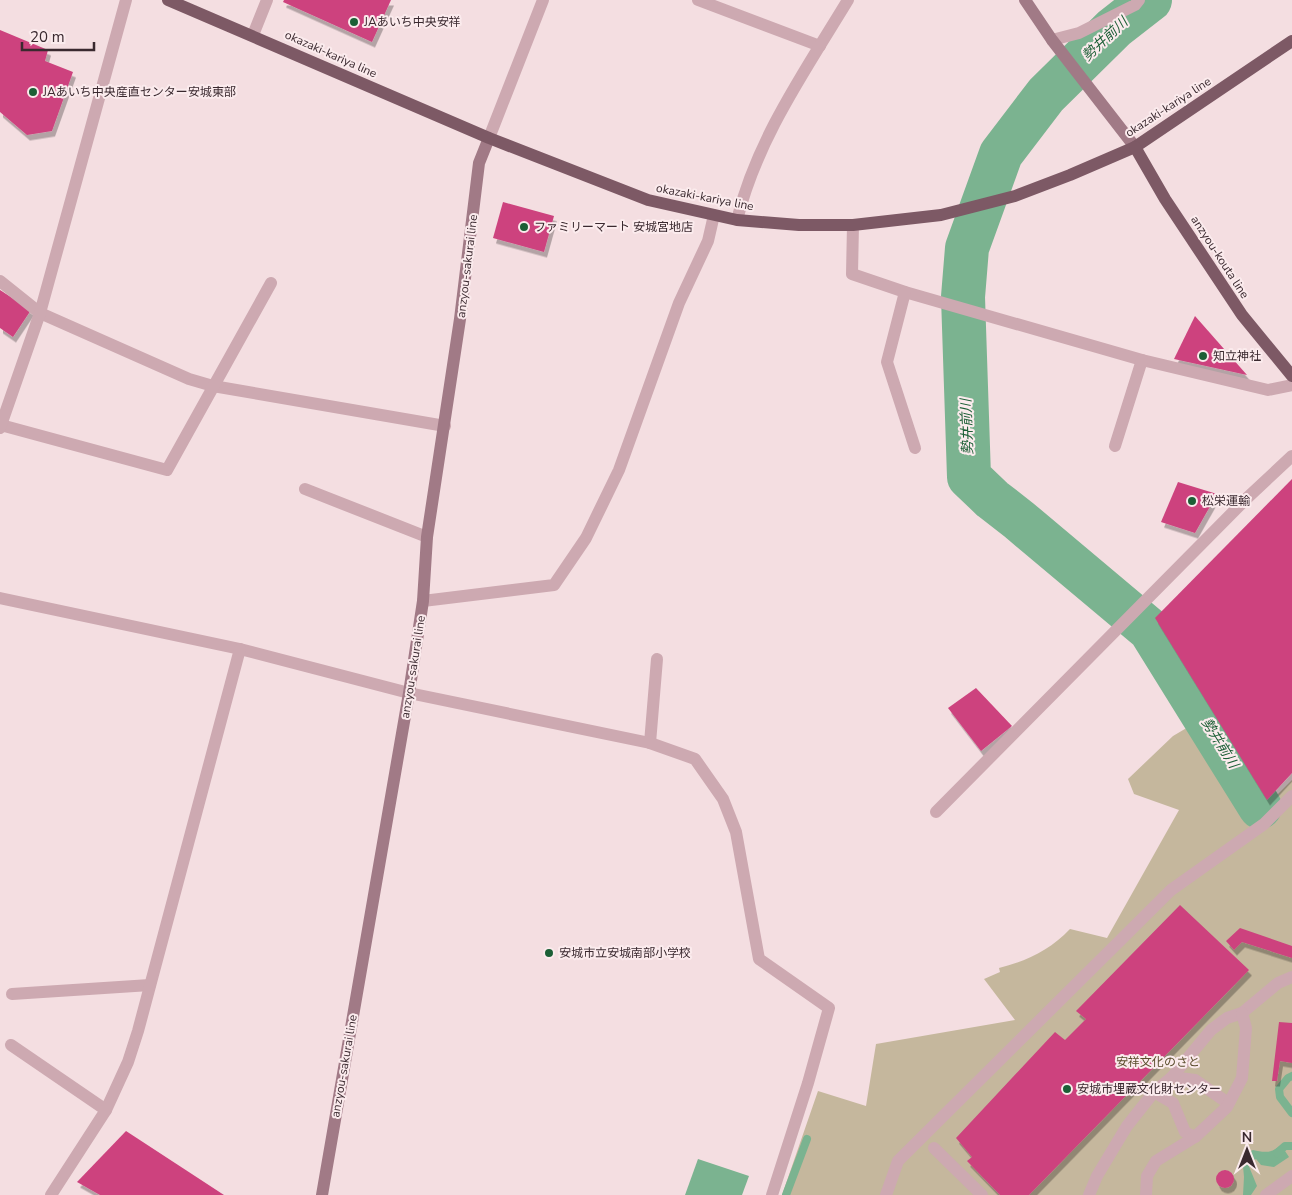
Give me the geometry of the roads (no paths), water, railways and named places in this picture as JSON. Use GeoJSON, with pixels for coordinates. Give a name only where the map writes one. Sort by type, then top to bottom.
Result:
{"type":"FeatureCollection","features":[{"type":"Feature","properties":{"kind":"main road","name":"okazaki-kariya line"},"geometry":{"type":"LineString","coordinates":[[168,0],[489,138],[648,200],[737,220],[799,226],[853,226],[941,215],[1015,196],[1135,147],[1292,41]]}},
{"type":"Feature","properties":{"kind":"main road"},"geometry":{"type":"LineString","coordinates":[[1025,0],[1052,40],[1135,147]]}},
{"type":"Feature","properties":{"kind":"main road","name":"anzyou-sakurai line"},"geometry":{"type":"LineString","coordinates":[[322,1195],[409,693],[423,601],[427,537],[460,319],[479,163],[489,138]]}},
{"type":"Feature","properties":{"kind":"main road","name":"anzyou-kouta line"},"geometry":{"type":"LineString","coordinates":[[1135,147],[1165,199],[1242,315],[1292,376]]}},
{"type":"Feature","properties":{"kind":"street"},"geometry":{"type":"LineString","coordinates":[[126,0],[40,313],[1,426],[168,470],[271,283]]}},
{"type":"Feature","properties":{"kind":"street"},"geometry":{"type":"LineString","coordinates":[[253,35],[267,0]]}},
{"type":"Feature","properties":{"kind":"street"},"geometry":{"type":"LineString","coordinates":[[489,138],[543,0]]}},
{"type":"Feature","properties":{"kind":"street"},"geometry":{"type":"LineString","coordinates":[[698,0],[820,46]]}},
{"type":"Feature","properties":{"kind":"street"},"geometry":{"type":"LineString","coordinates":[[737,220],[743,195],[760,152],[791,93],[848,0]]}},
{"type":"Feature","properties":{"kind":"street"},"geometry":{"type":"LineString","coordinates":[[1052,40],[1080,33],[1135,5],[1139,0]]}},
{"type":"Feature","properties":{"kind":"street"},"geometry":{"type":"LineString","coordinates":[[423,601],[554,585],[586,538],[619,470],[678,303],[708,241],[714,215]]}},
{"type":"Feature","properties":{"kind":"street"},"geometry":{"type":"LineString","coordinates":[[853,226],[852,274],[905,292],[1142,360],[1268,390],[1292,384]]}},
{"type":"Feature","properties":{"kind":"street"},"geometry":{"type":"LineString","coordinates":[[0,281],[40,313],[189,379],[213,386],[445,426]]}},
{"type":"Feature","properties":{"kind":"street"},"geometry":{"type":"LineString","coordinates":[[905,292],[887,362],[915,448]]}},
{"type":"Feature","properties":{"kind":"street"},"geometry":{"type":"LineString","coordinates":[[1115,446],[1142,360]]}},
{"type":"Feature","properties":{"kind":"street"},"geometry":{"type":"LineString","coordinates":[[936,812],[1292,456]]}},
{"type":"Feature","properties":{"kind":"street"},"geometry":{"type":"LineString","coordinates":[[305,489],[427,537]]}},
{"type":"Feature","properties":{"kind":"street"},"geometry":{"type":"LineString","coordinates":[[0,598],[240,649],[409,693],[650,742],[695,759],[723,799],[736,832],[759,959],[829,1008],[808,1083],[772,1195]]}},
{"type":"Feature","properties":{"kind":"street"},"geometry":{"type":"LineString","coordinates":[[51,1195],[106,1110],[128,1062],[138,1031],[240,649]]}},
{"type":"Feature","properties":{"kind":"street"},"geometry":{"type":"LineString","coordinates":[[650,742],[657,659]]}},
{"type":"Feature","properties":{"kind":"street"},"geometry":{"type":"LineString","coordinates":[[886,1195],[898,1161],[1171,890],[1264,824],[1292,796]]}},
{"type":"Feature","properties":{"kind":"street"},"geometry":{"type":"LineString","coordinates":[[1089,1195],[1097,1176],[1127,1126],[1154,1092],[1172,1076],[1211,1030],[1227,1018],[1242,1013],[1278,983],[1292,976]]}},
{"type":"Feature","properties":{"kind":"street"},"geometry":{"type":"LineString","coordinates":[[12,994],[150,985]]}},
{"type":"Feature","properties":{"kind":"street"},"geometry":{"type":"LineString","coordinates":[[1146,1195],[1147,1176],[1156,1161],[1194,1137],[1227,1107],[1242,1078],[1246,1028],[1242,1013]]}},
{"type":"Feature","properties":{"kind":"street"},"geometry":{"type":"LineString","coordinates":[[11,1045],[106,1110]]}},
{"type":"Feature","properties":{"kind":"street"},"geometry":{"type":"LineString","coordinates":[[1172,1076],[1195,1080],[1228,1103]]}},
{"type":"Feature","properties":{"kind":"street"},"geometry":{"type":"LineString","coordinates":[[1154,1092],[1173,1103],[1185,1132],[1194,1137]]}},
{"type":"Feature","properties":{"kind":"street"},"geometry":{"type":"LineString","coordinates":[[934,1148],[982,1195]]}},
{"type":"Feature","properties":{"kind":"street"},"geometry":{"type":"LineString","coordinates":[[1266,1195],[1292,1176]]}},
{"type":"Feature","properties":{"kind":"waterway","name":"勢井前川"},"geometry":{"type":"LineString","coordinates":[[1150,0],[1114,28],[1046,95],[1001,154],[967,248],[963,297],[969,477],[992,499],[1150,630],[1260,807]]}},
{"type":"Feature","properties":{"kind":"waterway"},"geometry":{"type":"LineString","coordinates":[[1292,1076],[1279,1089],[1280,1097],[1292,1113]]}},
{"type":"Feature","properties":{"kind":"waterway"},"geometry":{"type":"LineString","coordinates":[[786,1195],[807,1139]]}},
{"type":"Feature","properties":{"kind":"waterway"},"geometry":{"type":"LineString","coordinates":[[1277,1153],[1285,1146],[1292,1146]]}},
{"type":"Feature","properties":{"kind":"place","name":"JAあいち中央安祥"},"geometry":{"type":"Point","coordinates":[354,22]}},
{"type":"Feature","properties":{"kind":"place","name":"JAあいち中央産直センター安城東部"},"geometry":{"type":"Point","coordinates":[33,92]}},
{"type":"Feature","properties":{"kind":"place","name":"ファミリーマート 安城宮地店"},"geometry":{"type":"Point","coordinates":[524,227]}},
{"type":"Feature","properties":{"kind":"place","name":"知立神社"},"geometry":{"type":"Point","coordinates":[1203,356]}},
{"type":"Feature","properties":{"kind":"place","name":"松栄運輸"},"geometry":{"type":"Point","coordinates":[1192,501]}},
{"type":"Feature","properties":{"kind":"place","name":"安城市立安城南部小学校"},"geometry":{"type":"Point","coordinates":[549,953]}},
{"type":"Feature","properties":{"kind":"place","name":"安城市埋蔵文化財センター"},"geometry":{"type":"Point","coordinates":[1067,1089]}},
{"type":"Feature","properties":{"kind":"park label","name":"安祥文化のさと"},"geometry":{"type":"Point","coordinates":[1158,1062]}}]}
